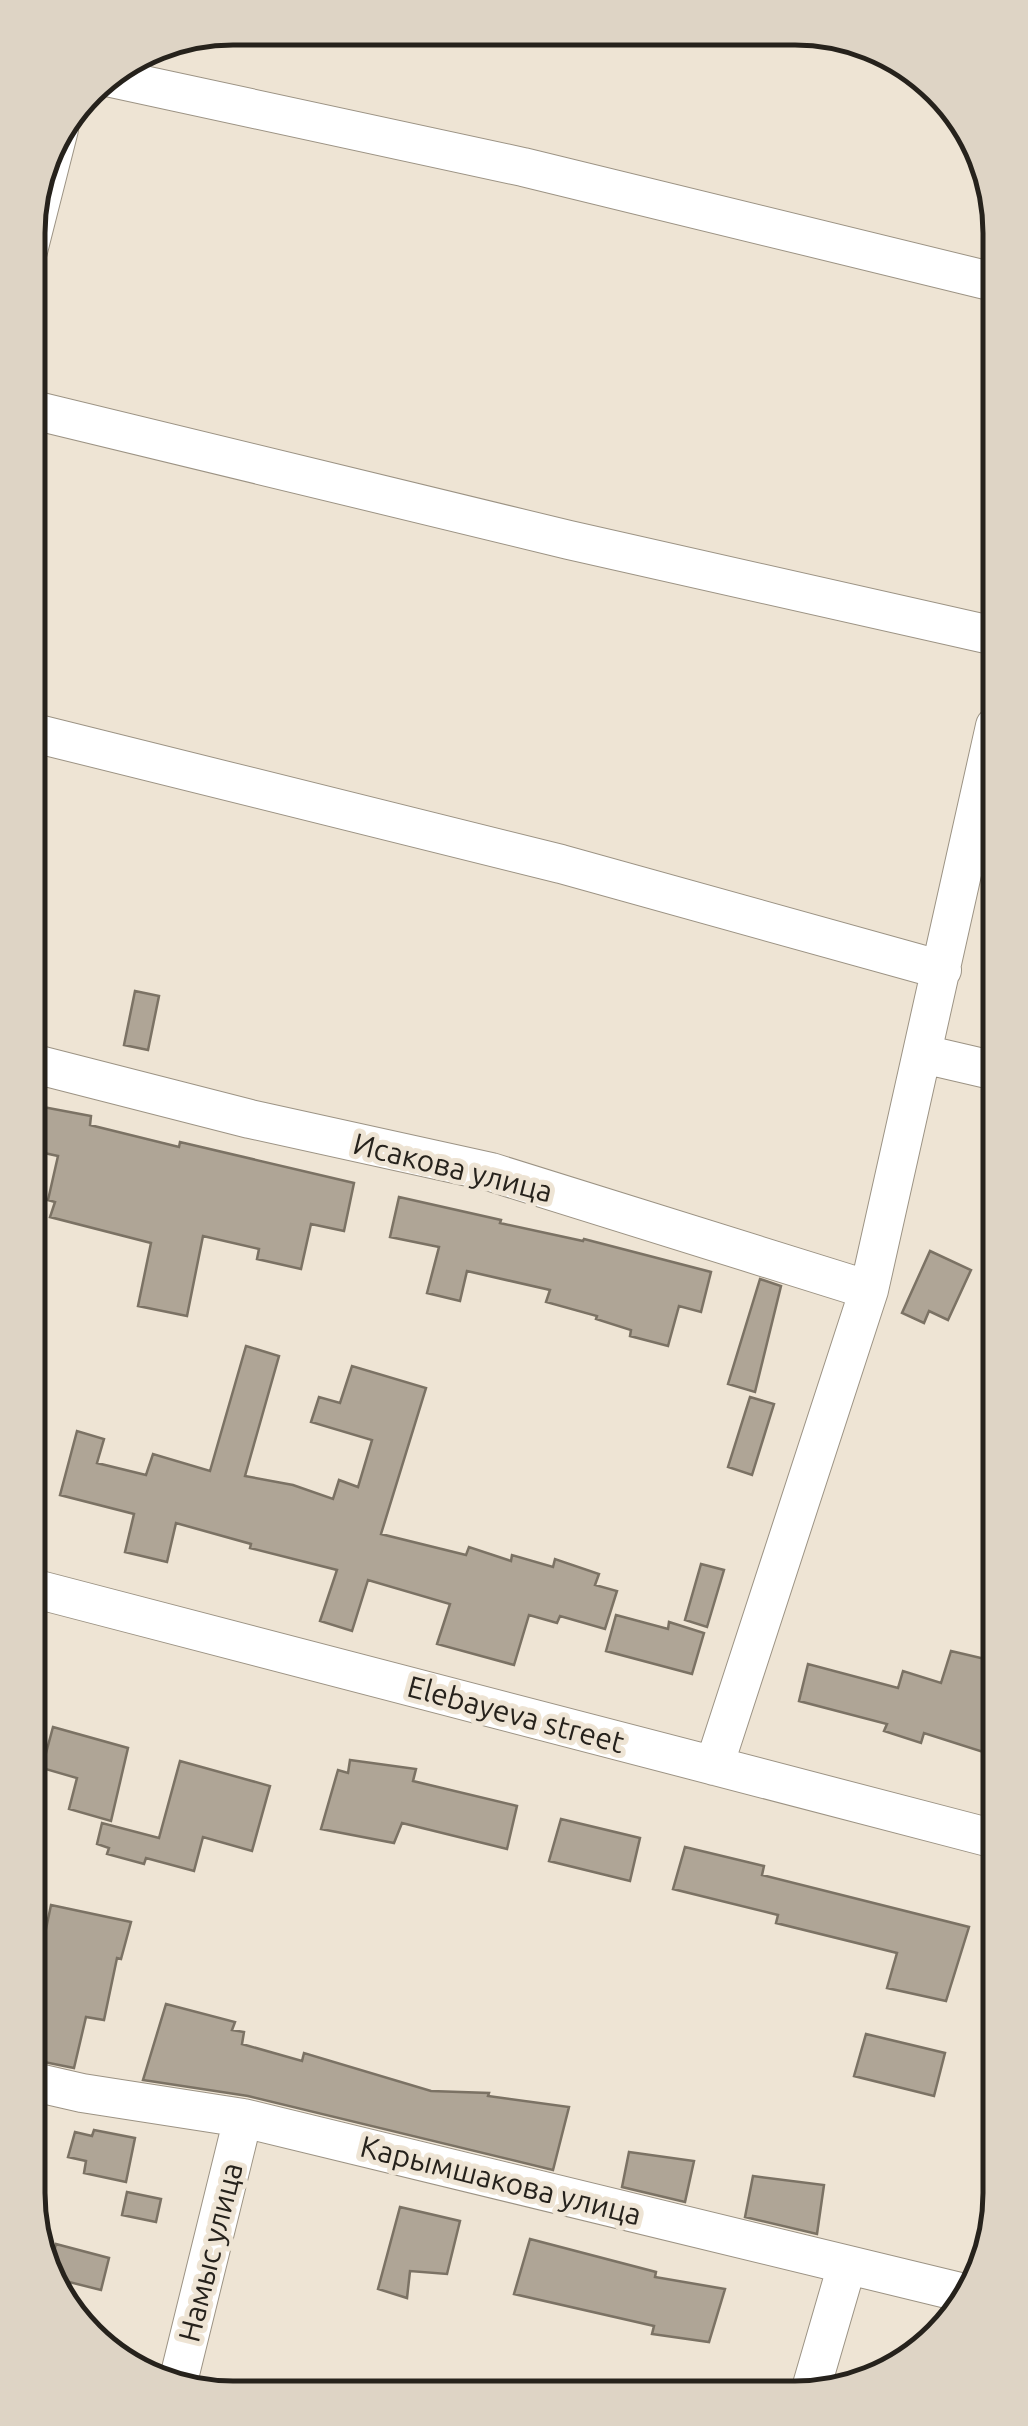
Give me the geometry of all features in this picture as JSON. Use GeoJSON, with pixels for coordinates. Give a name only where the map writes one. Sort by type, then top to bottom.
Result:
{"type":"FeatureCollection","features":[{"type":"Feature","properties":{"kind":"street"},"geometry":{"type":"LineString","coordinates":[[123,81],[523,167],[983,279]]}},
{"type":"Feature","properties":{"kind":"street"},"geometry":{"type":"LineString","coordinates":[[45,413],[550,536],[983,633]]}},
{"type":"Feature","properties":{"kind":"street"},"geometry":{"type":"LineString","coordinates":[[45,736],[561,864],[942,970]]}},
{"type":"Feature","properties":{"kind":"street"},"geometry":{"type":"LineString","coordinates":[[714,1766],[869,1290],[942,970],[983,813]]}},
{"type":"Feature","properties":{"kind":"street"},"geometry":{"type":"LineString","coordinates":[[924,1054],[983,1068]]}},
{"type":"Feature","properties":{"kind":"street","name":"Исакова улица"},"geometry":{"type":"LineString","coordinates":[[45,1067],[250,1119],[491,1172],[869,1290]]}},
{"type":"Feature","properties":{"kind":"street","name":"Elebayeva street"},"geometry":{"type":"LineString","coordinates":[[45,1599],[983,1836]]}},
{"type":"Feature","properties":{"kind":"street","name":"Карымшакова улица"},"geometry":{"type":"LineString","coordinates":[[45,2085],[243,2118],[955,2292]]}},
{"type":"Feature","properties":{"kind":"street","name":"Намыс улица"},"geometry":{"type":"LineString","coordinates":[[180,2373],[243,2118]]}},
{"type":"Feature","properties":{"kind":"street"},"geometry":{"type":"LineString","coordinates":[[814,2380],[847,2265]]}},
{"type":"Feature","properties":{"kind":"building"},"geometry":{"type":"Polygon","coordinates":[[[135,991],[159,996],[148,1050],[124,1045],[135,991]]]}},
{"type":"Feature","properties":{"kind":"building"},"geometry":{"type":"Polygon","coordinates":[[[45,1107],[91,1116],[90,1125],[179,1147],[180,1142],[354,1183],[344,1231],[311,1224],[301,1269],[257,1259],[259,1249],[203,1236],[187,1316],[138,1306],[151,1243],[50,1217],[55,1202],[48,1200],[58,1156],[45,1153],[45,1107]]]}},
{"type":"Feature","properties":{"kind":"building"},"geometry":{"type":"Polygon","coordinates":[[[399,1197],[711,1272],[701,1312],[679,1306],[668,1346],[630,1336],[631,1330],[596,1319],[597,1316],[546,1302],[550,1290],[467,1271],[460,1301],[427,1293],[439,1247],[390,1237],[399,1197]]]}},
{"type":"Feature","properties":{"kind":"building"},"geometry":{"type":"Polygon","coordinates":[[[930,1251],[971,1270],[948,1320],[929,1311],[924,1323],[902,1313],[930,1251]]]}},
{"type":"Feature","properties":{"kind":"building"},"geometry":{"type":"Polygon","coordinates":[[[760,1279],[781,1286],[755,1392],[728,1384],[760,1279]]]}},
{"type":"Feature","properties":{"kind":"building"},"geometry":{"type":"Polygon","coordinates":[[[246,1346],[279,1356],[245,1476],[293,1485],[333,1499],[339,1480],[358,1487],[372,1440],[311,1422],[319,1397],[340,1403],[352,1366],[426,1388],[381,1534],[466,1555],[469,1547],[511,1561],[512,1555],[553,1567],[555,1559],[599,1574],[595,1585],[617,1591],[605,1629],[560,1616],[557,1623],[529,1615],[514,1665],[437,1644],[450,1604],[368,1580],[352,1631],[320,1621],[337,1570],[250,1548],[251,1544],[176,1523],[167,1562],[125,1552],[134,1514],[60,1495],[77,1431],[104,1439],[97,1463],[146,1475],[153,1454],[210,1471],[246,1346]]]}},
{"type":"Feature","properties":{"kind":"building"},"geometry":{"type":"Polygon","coordinates":[[[750,1397],[774,1404],[752,1475],[728,1467],[750,1397]]]}},
{"type":"Feature","properties":{"kind":"building"},"geometry":{"type":"Polygon","coordinates":[[[701,1564],[724,1570],[707,1627],[685,1620],[701,1564]]]}},
{"type":"Feature","properties":{"kind":"building"},"geometry":{"type":"Polygon","coordinates":[[[616,1615],[668,1629],[669,1622],[704,1633],[692,1674],[606,1651],[616,1615]]]}},
{"type":"Feature","properties":{"kind":"building"},"geometry":{"type":"Polygon","coordinates":[[[951,1651],[983,1658],[983,1752],[924,1733],[921,1743],[884,1731],[887,1724],[799,1701],[808,1664],[898,1688],[903,1671],[941,1683],[951,1651]]]}},
{"type":"Feature","properties":{"kind":"building"},"geometry":{"type":"Polygon","coordinates":[[[53,1727],[128,1748],[111,1821],[69,1809],[77,1778],[45,1769],[53,1727]]]}},
{"type":"Feature","properties":{"kind":"building"},"geometry":{"type":"Polygon","coordinates":[[[350,1760],[416,1769],[413,1781],[517,1806],[507,1849],[402,1823],[394,1843],[321,1829],[338,1770],[348,1773],[350,1760]]]}},
{"type":"Feature","properties":{"kind":"building"},"geometry":{"type":"Polygon","coordinates":[[[180,1761],[270,1786],[252,1851],[203,1837],[194,1871],[146,1858],[144,1864],[107,1854],[109,1848],[97,1844],[102,1823],[159,1838],[180,1761]]]}},
{"type":"Feature","properties":{"kind":"building"},"geometry":{"type":"Polygon","coordinates":[[[561,1819],[640,1838],[630,1881],[549,1861],[561,1819]]]}},
{"type":"Feature","properties":{"kind":"building"},"geometry":{"type":"Polygon","coordinates":[[[685,1847],[764,1866],[762,1875],[969,1927],[946,2001],[887,1988],[897,1953],[776,1923],[778,1915],[673,1889],[685,1847]]]}},
{"type":"Feature","properties":{"kind":"building"},"geometry":{"type":"Polygon","coordinates":[[[51,1905],[131,1922],[121,1959],[117,1958],[104,2020],[86,2017],[74,2068],[45,2062],[45,1934],[51,1905]]]}},
{"type":"Feature","properties":{"kind":"building"},"geometry":{"type":"Polygon","coordinates":[[[166,2004],[235,2022],[232,2030],[244,2032],[242,2044],[302,2061],[304,2053],[431,2091],[489,2093],[488,2096],[569,2107],[553,2170],[248,2096],[143,2080],[166,2004]]]}},
{"type":"Feature","properties":{"kind":"building"},"geometry":{"type":"Polygon","coordinates":[[[866,2034],[945,2053],[934,2096],[854,2076],[866,2034]]]}},
{"type":"Feature","properties":{"kind":"building"},"geometry":{"type":"Polygon","coordinates":[[[94,2130],[135,2138],[126,2182],[84,2173],[86,2161],[68,2157],[75,2132],[92,2136],[94,2130]]]}},
{"type":"Feature","properties":{"kind":"building"},"geometry":{"type":"Polygon","coordinates":[[[629,2152],[694,2161],[685,2202],[622,2187],[629,2152]]]}},
{"type":"Feature","properties":{"kind":"building"},"geometry":{"type":"Polygon","coordinates":[[[753,2176],[824,2185],[817,2234],[745,2217],[753,2176]]]}},
{"type":"Feature","properties":{"kind":"building"},"geometry":{"type":"Polygon","coordinates":[[[127,2192],[161,2199],[156,2222],[122,2215],[127,2192]]]}},
{"type":"Feature","properties":{"kind":"building"},"geometry":{"type":"Polygon","coordinates":[[[400,2207],[460,2221],[447,2274],[410,2271],[407,2298],[378,2289],[400,2207]]]}},
{"type":"Feature","properties":{"kind":"building"},"geometry":{"type":"Polygon","coordinates":[[[530,2239],[656,2272],[655,2277],[725,2289],[709,2342],[652,2334],[654,2326],[514,2294],[530,2239]]]}},
{"type":"Feature","properties":{"kind":"building"},"geometry":{"type":"Polygon","coordinates":[[[56,2244],[109,2258],[101,2290],[67,2282],[54,2251],[56,2244]]]}}]}
